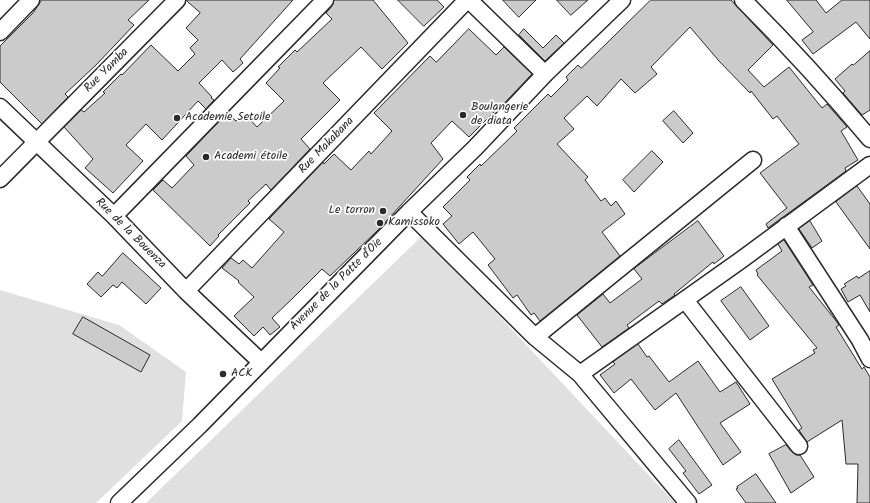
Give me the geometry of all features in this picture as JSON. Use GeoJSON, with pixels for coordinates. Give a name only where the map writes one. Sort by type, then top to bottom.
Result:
{"type":"FeatureCollection","features":[{"type":"Feature","properties":{"kind":"street"},"geometry":{"type":"LineString","coordinates":[[0,32],[31,0]]}},
{"type":"Feature","properties":{"kind":"street","name":"Rue Yamba"},"geometry":{"type":"LineString","coordinates":[[0,179],[177,0]]}},
{"type":"Feature","properties":{"kind":"street"},"geometry":{"type":"LineString","coordinates":[[114,216],[325,0]]}},
{"type":"Feature","properties":{"kind":"street"},"geometry":{"type":"LineString","coordinates":[[468,0],[545,74]]}},
{"type":"Feature","properties":{"kind":"street","name":"Rue Makabana"},"geometry":{"type":"LineString","coordinates":[[186,291],[468,0]]}},
{"type":"Feature","properties":{"kind":"street","name":"Avenue de la Patte d'Oie"},"geometry":{"type":"LineString","coordinates":[[119,503],[200,425],[409,212],[475,148],[545,74],[622,0]]}},
{"type":"Feature","properties":{"kind":"street"},"geometry":{"type":"LineString","coordinates":[[743,0],[776,33],[836,98],[870,139]]}},
{"type":"Feature","properties":{"kind":"street","name":"Rue de la Bouenza"},"geometry":{"type":"LineString","coordinates":[[0,107],[114,216],[186,291],[261,362]]}},
{"type":"Feature","properties":{"kind":"street"},"geometry":{"type":"LineString","coordinates":[[535,337],[753,160]]}},
{"type":"Feature","properties":{"kind":"street"},"geometry":{"type":"LineString","coordinates":[[580,374],[685,300],[870,165]]}},
{"type":"Feature","properties":{"kind":"street"},"geometry":{"type":"LineString","coordinates":[[409,212],[535,337],[580,374],[688,503]]}},
{"type":"Feature","properties":{"kind":"street"},"geometry":{"type":"LineString","coordinates":[[786,226],[860,340],[870,359]]}},
{"type":"Feature","properties":{"kind":"street"},"geometry":{"type":"LineString","coordinates":[[685,300],[799,446]]}},
{"type":"Feature","properties":{"kind":"shaded area"},"geometry":{"type":"Polygon","coordinates":[[[423,235],[675,503],[146,503],[423,235]]]}},
{"type":"Feature","properties":{"kind":"shaded area"},"geometry":{"type":"Polygon","coordinates":[[[0,290],[119,325],[186,372],[182,421],[96,503],[0,503],[0,290]]]}},
{"type":"Feature","properties":{"kind":"building"},"geometry":{"type":"Polygon","coordinates":[[[42,0],[149,0],[128,20],[134,25],[96,65],[65,94],[68,97],[42,124],[0,82],[0,46],[33,13],[42,0]]]}},
{"type":"Feature","properties":{"kind":"building"},"geometry":{"type":"Polygon","coordinates":[[[186,0],[293,0],[240,59],[243,63],[233,72],[222,60],[199,83],[214,100],[206,109],[198,101],[162,140],[146,124],[126,145],[143,161],[113,193],[85,168],[93,159],[64,127],[81,110],[84,112],[105,93],[103,92],[151,45],[178,71],[195,54],[190,48],[198,40],[186,28],[200,13],[186,0]]]}},
{"type":"Feature","properties":{"kind":"building"},"geometry":{"type":"Polygon","coordinates":[[[334,0],[373,0],[408,43],[382,69],[361,47],[323,83],[340,100],[301,139],[310,149],[271,190],[266,184],[248,201],[250,203],[218,235],[219,236],[210,246],[153,190],[163,180],[172,188],[194,165],[186,156],[227,113],[236,121],[244,113],[257,127],[284,101],[266,83],[280,68],[278,67],[295,50],[297,52],[332,19],[326,13],[332,6],[334,0]]]}},
{"type":"Feature","properties":{"kind":"building"},"geometry":{"type":"Polygon","coordinates":[[[398,0],[437,0],[444,7],[424,26],[398,0]]]}},
{"type":"Feature","properties":{"kind":"building"},"geometry":{"type":"Polygon","coordinates":[[[503,0],[536,0],[519,17],[503,0]]]}},
{"type":"Feature","properties":{"kind":"building"},"geometry":{"type":"Polygon","coordinates":[[[557,0],[588,0],[571,15],[557,0]]]}},
{"type":"Feature","properties":{"kind":"building"},"geometry":{"type":"Polygon","coordinates":[[[651,0],[731,0],[773,45],[748,70],[764,87],[789,67],[822,108],[827,104],[847,127],[841,131],[858,160],[845,168],[846,171],[768,228],[766,224],[787,208],[760,173],[799,144],[777,116],[773,119],[751,91],[750,93],[719,61],[690,27],[651,67],[657,74],[635,93],[621,79],[597,106],[587,96],[564,118],[574,129],[557,144],[588,177],[585,180],[601,201],[605,198],[611,206],[616,201],[625,214],[602,232],[620,256],[540,321],[534,313],[531,315],[517,295],[513,298],[488,265],[495,259],[473,232],[459,244],[443,224],[452,216],[443,207],[470,180],[467,177],[480,164],[481,166],[517,131],[514,128],[548,94],[551,97],[568,80],[566,77],[578,65],[581,68],[651,0]]]}},
{"type":"Feature","properties":{"kind":"building"},"geometry":{"type":"Polygon","coordinates":[[[787,0],[816,0],[826,13],[842,0],[870,0],[870,39],[856,22],[813,54],[802,40],[813,32],[787,0]]]}},
{"type":"Feature","properties":{"kind":"building"},"geometry":{"type":"Polygon","coordinates":[[[469,29],[496,55],[504,47],[532,74],[497,111],[496,110],[469,137],[452,121],[431,143],[443,159],[378,230],[330,276],[322,269],[272,318],[280,327],[270,335],[263,327],[254,336],[234,316],[254,297],[238,282],[239,281],[222,268],[231,258],[239,264],[243,260],[252,268],[284,232],[269,219],[323,162],[324,164],[334,154],[351,170],[369,151],[371,154],[392,131],[374,113],[430,56],[436,62],[469,29]]]}},
{"type":"Feature","properties":{"kind":"building"},"geometry":{"type":"Polygon","coordinates":[[[524,29],[543,48],[556,35],[564,43],[545,61],[519,35],[524,29]]]}},
{"type":"Feature","properties":{"kind":"building"},"geometry":{"type":"Polygon","coordinates":[[[870,51],[870,110],[862,115],[843,93],[845,91],[835,79],[870,51]]]}},
{"type":"Feature","properties":{"kind":"building"},"geometry":{"type":"Polygon","coordinates":[[[674,111],[693,133],[683,143],[663,121],[674,111]]]}},
{"type":"Feature","properties":{"kind":"building"},"geometry":{"type":"Polygon","coordinates":[[[652,151],[663,162],[634,192],[623,180],[652,151]]]}},
{"type":"Feature","properties":{"kind":"building"},"geometry":{"type":"Polygon","coordinates":[[[857,186],[870,204],[870,249],[836,202],[857,186]]]}},
{"type":"Feature","properties":{"kind":"building"},"geometry":{"type":"Polygon","coordinates":[[[698,221],[724,256],[714,264],[713,262],[674,294],[675,295],[662,304],[659,301],[627,325],[629,328],[602,347],[577,315],[603,294],[610,303],[642,279],[634,269],[698,221]]]}},
{"type":"Feature","properties":{"kind":"building"},"geometry":{"type":"Polygon","coordinates":[[[810,221],[822,241],[812,248],[799,229],[810,221]]]}},
{"type":"Feature","properties":{"kind":"building"},"geometry":{"type":"Polygon","coordinates":[[[784,240],[813,285],[809,287],[837,322],[839,325],[836,327],[862,369],[864,367],[870,377],[870,503],[857,503],[858,464],[846,464],[842,420],[807,442],[799,430],[802,428],[772,379],[815,353],[813,350],[817,348],[757,275],[756,270],[782,251],[778,244],[784,240]]]}},
{"type":"Feature","properties":{"kind":"building"},"geometry":{"type":"Polygon","coordinates":[[[123,253],[161,288],[146,304],[122,282],[117,288],[113,285],[101,297],[87,284],[98,272],[102,276],[123,253]]]}},
{"type":"Feature","properties":{"kind":"building"},"geometry":{"type":"Polygon","coordinates":[[[870,271],[870,312],[860,295],[848,302],[841,289],[846,286],[844,284],[857,276],[858,278],[870,271]]]}},
{"type":"Feature","properties":{"kind":"building"},"geometry":{"type":"Polygon","coordinates":[[[741,287],[769,326],[750,340],[721,301],[741,287]]]}},
{"type":"Feature","properties":{"kind":"building"},"geometry":{"type":"Polygon","coordinates":[[[83,317],[150,355],[141,372],[73,334],[83,317]]]}},
{"type":"Feature","properties":{"kind":"building"},"geometry":{"type":"Polygon","coordinates":[[[638,344],[647,357],[649,356],[669,382],[698,361],[720,392],[736,382],[750,404],[720,423],[741,452],[723,465],[676,393],[655,410],[631,379],[614,393],[600,375],[615,364],[613,362],[638,344]]]}},
{"type":"Feature","properties":{"kind":"building"},"geometry":{"type":"Polygon","coordinates":[[[679,440],[712,485],[699,494],[683,473],[686,471],[669,449],[679,440]]]}},
{"type":"Feature","properties":{"kind":"building"},"geometry":{"type":"Polygon","coordinates":[[[786,445],[796,455],[800,455],[814,477],[791,493],[769,454],[786,445]]]}},
{"type":"Feature","properties":{"kind":"building"},"geometry":{"type":"Polygon","coordinates":[[[756,474],[776,503],[746,503],[736,489],[756,474]]]}},
{"type":"Feature","properties":{"kind":"place","name":"Boulangerie de diata"},"geometry":{"type":"Point","coordinates":[463,115]}},
{"type":"Feature","properties":{"kind":"place","name":"Academie 5etoile"},"geometry":{"type":"Point","coordinates":[177,118]}},
{"type":"Feature","properties":{"kind":"place","name":"Academi étoile"},"geometry":{"type":"Point","coordinates":[206,157]}},
{"type":"Feature","properties":{"kind":"place","name":"Le torron"},"geometry":{"type":"Point","coordinates":[383,211]}},
{"type":"Feature","properties":{"kind":"place","name":"Kamissoko"},"geometry":{"type":"Point","coordinates":[380,223]}},
{"type":"Feature","properties":{"kind":"place","name":"ACK"},"geometry":{"type":"Point","coordinates":[223,374]}}]}
